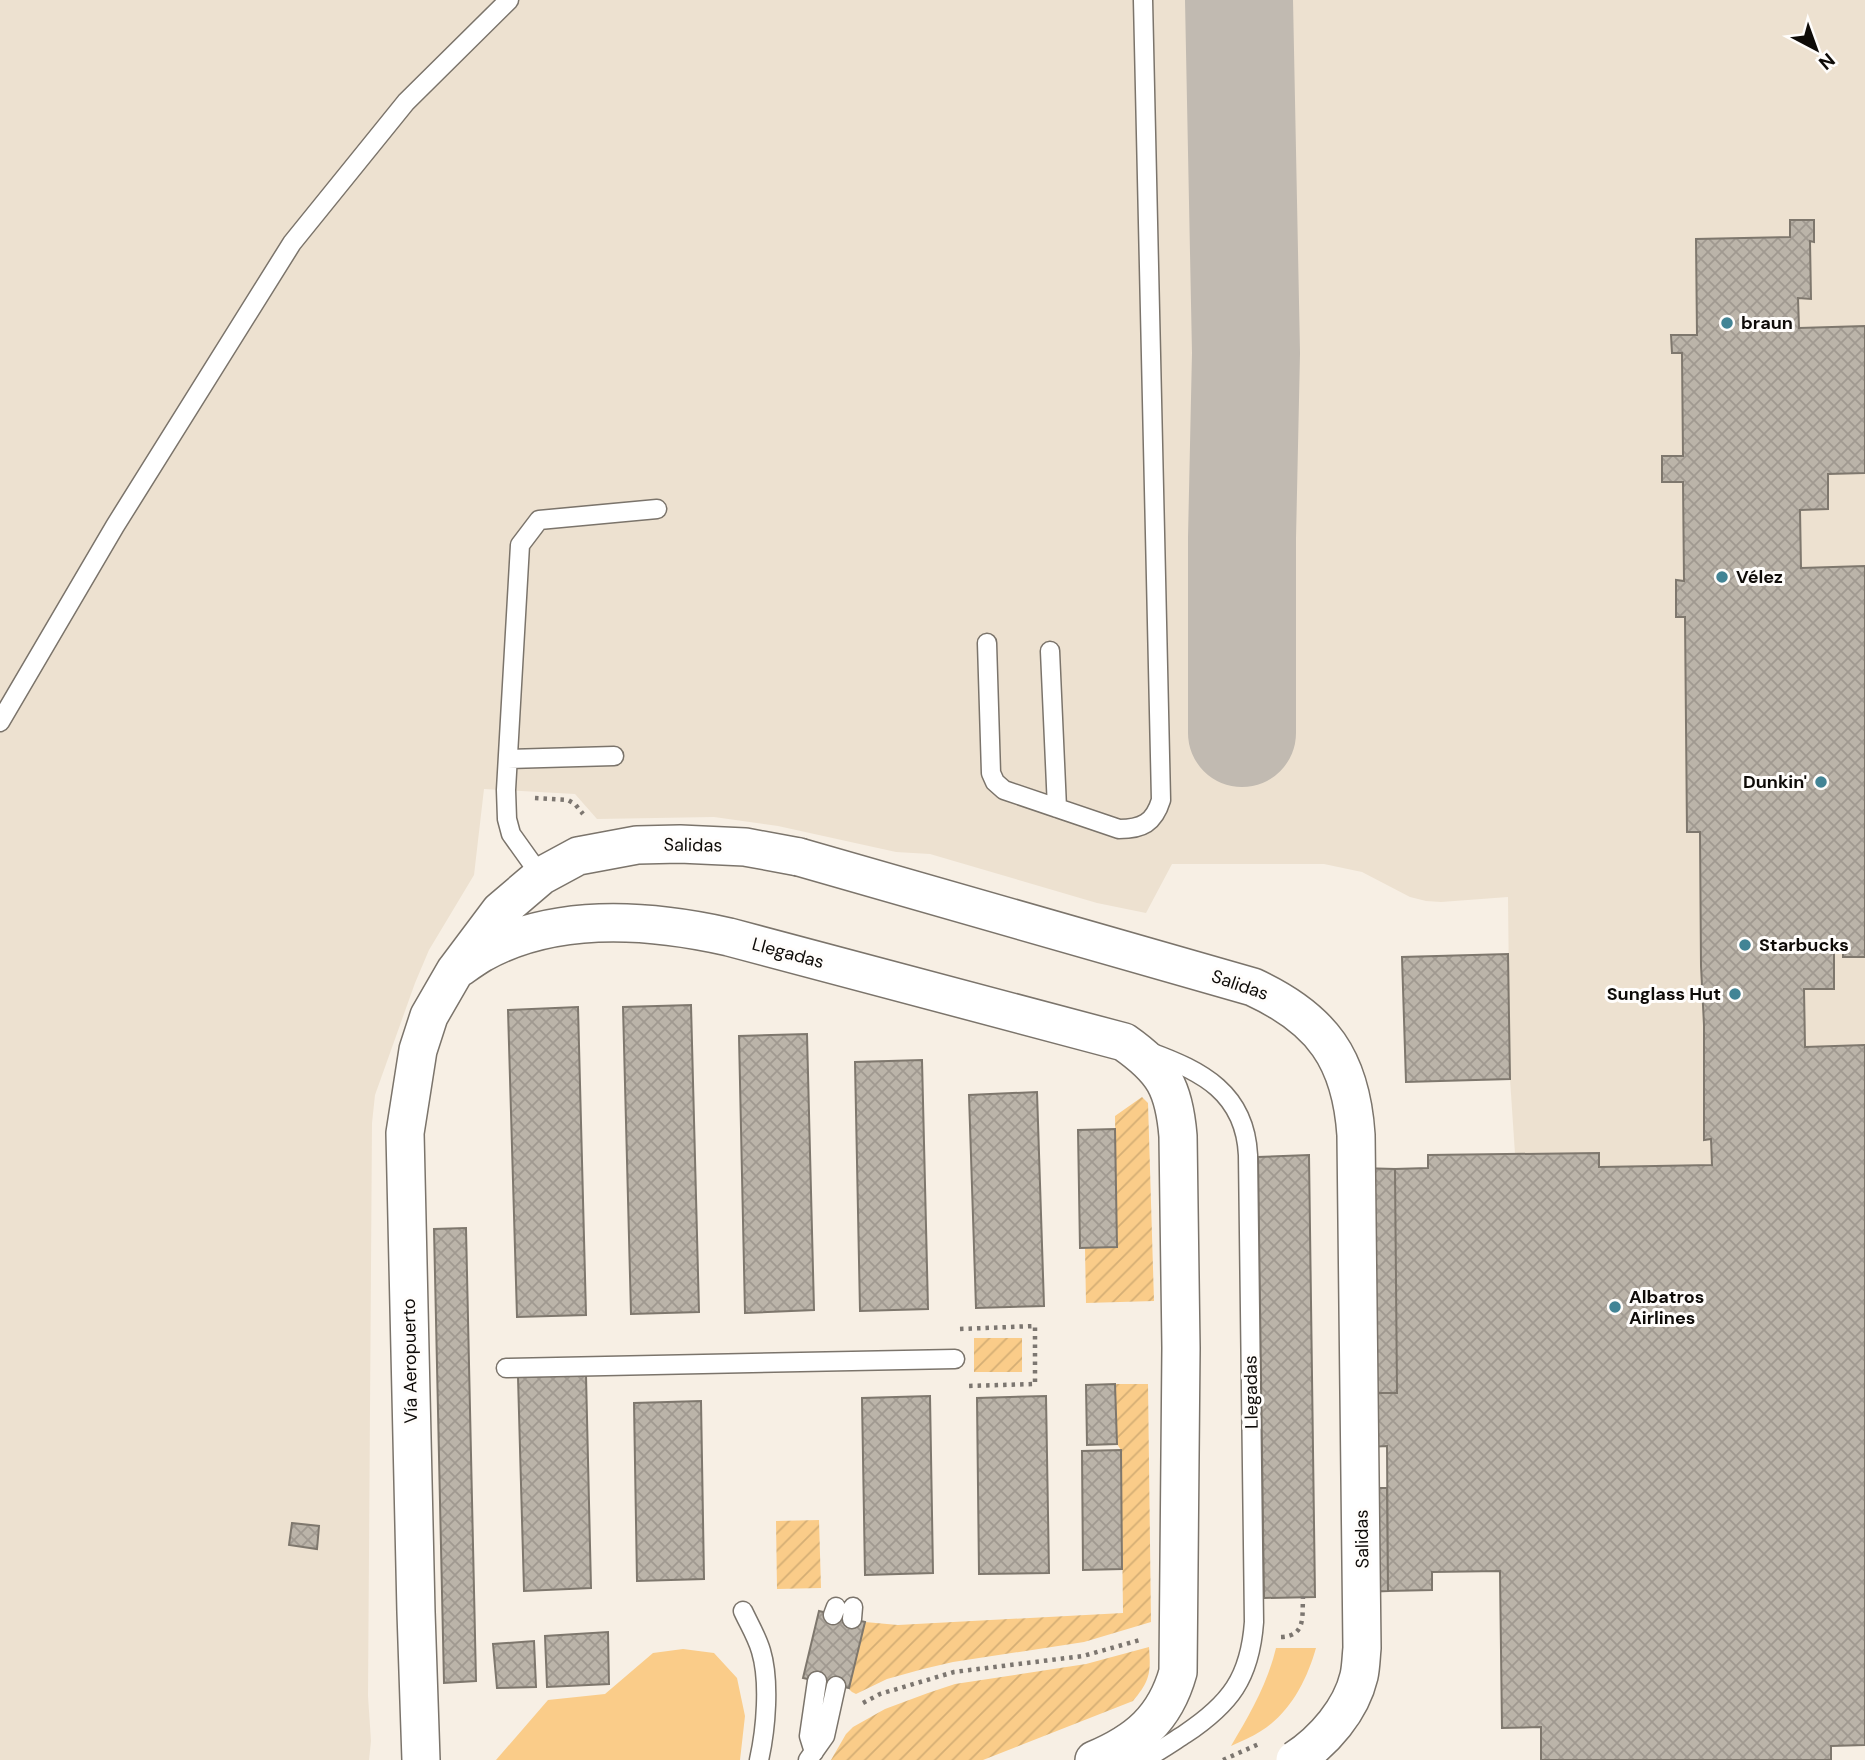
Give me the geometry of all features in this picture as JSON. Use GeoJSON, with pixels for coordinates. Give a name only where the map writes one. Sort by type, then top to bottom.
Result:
{"type":"FeatureCollection","features":[{"type":"Feature","properties":{"kind":"street","name":"Salidas"},"geometry":{"type":"LineString","coordinates":[[455,971],[500,911],[541,876],[578,856],[637,845],[745,847],[799,857],[1253,987],[1275,997],[1306,1019],[1330,1047],[1341,1065],[1352,1098],[1356,1135],[1362,1648],[1356,1683],[1340,1717],[1316,1744],[1280,1750]]}},
{"type":"Feature","properties":{"kind":"street","name":"Llegadas"},"geometry":{"type":"LineString","coordinates":[[455,971],[482,953],[545,929],[604,923],[673,927],[729,937],[1124,1042],[1145,1057],[1161,1076],[1171,1096],[1177,1124],[1181,1349],[1178,1672],[1164,1708],[1137,1737],[1094,1760]]}},
{"type":"Feature","properties":{"kind":"street","name":"Vía Aeropuerto"},"geometry":{"type":"LineString","coordinates":[[421,1760],[405,1133],[418,1050],[429,1016],[455,971]]}},
{"type":"Feature","properties":{"kind":"lane"},"geometry":{"type":"LineString","coordinates":[[0,722],[115,526],[292,243],[406,102],[509,0]]}},
{"type":"Feature","properties":{"kind":"lane"},"geometry":{"type":"LineString","coordinates":[[987,643],[991,773],[995,782],[1004,790],[1119,829],[1135,829],[1157,814],[1161,800],[1143,0]]}},
{"type":"Feature","properties":{"kind":"lane"},"geometry":{"type":"LineString","coordinates":[[541,876],[511,834],[507,819],[520,545],[539,520],[657,509]]}},
{"type":"Feature","properties":{"kind":"lane"},"geometry":{"type":"LineString","coordinates":[[1050,651],[1057,808]]}},
{"type":"Feature","properties":{"kind":"lane"},"geometry":{"type":"LineString","coordinates":[[508,759],[614,756]]}},
{"type":"Feature","properties":{"kind":"lane","name":"Llegadas"},"geometry":{"type":"LineString","coordinates":[[1124,1042],[1174,1060],[1210,1081],[1227,1097],[1242,1121],[1248,1155],[1253,1638],[1247,1661],[1233,1693],[1227,1700],[1208,1718],[1143,1760]]}},
{"type":"Feature","properties":{"kind":"lane"},"geometry":{"type":"LineString","coordinates":[[506,1368],[955,1359]]}},
{"type":"Feature","properties":{"kind":"lane"},"geometry":{"type":"LineString","coordinates":[[743,1611],[760,1649],[766,1681],[763,1742],[759,1760]]}},
{"type":"Feature","properties":{"kind":"lane"},"geometry":{"type":"LineString","coordinates":[[811,1756],[808,1736],[817,1681]]}},
{"type":"Feature","properties":{"kind":"lane"},"geometry":{"type":"LineString","coordinates":[[811,1756],[825,1736],[836,1686]]}},
{"type":"Feature","properties":{"kind":"path"},"geometry":{"type":"LineString","coordinates":[[1253,1638],[1291,1637],[1297,1633],[1301,1624],[1303,1597]]}},
{"type":"Feature","properties":{"kind":"path"},"geometry":{"type":"LineString","coordinates":[[830,1715],[849,1710],[880,1694],[954,1672],[1083,1656],[1152,1637],[1178,1637]]}},
{"type":"Feature","properties":{"kind":"path"},"geometry":{"type":"LineString","coordinates":[[1223,1760],[1238,1755],[1280,1750]]}},
{"type":"Feature","properties":{"kind":"shaded area"},"geometry":{"type":"Polygon","coordinates":[[[0,0],[1865,0],[1865,1745],[1831,1746],[1831,1760],[1541,1760],[1541,1727],[1502,1728],[1500,1571],[1432,1572],[1388,1591],[1387,1447],[1369,1447],[1397,1392],[1395,1169],[1427,1168],[1428,1155],[1515,1154],[1510,1079],[1508,897],[1426,901],[1410,897],[1362,872],[1324,864],[1172,864],[1146,913],[1097,903],[930,854],[896,852],[778,826],[714,817],[597,819],[575,794],[484,789],[474,875],[429,950],[375,1095],[372,1123],[369,1760],[0,1760],[0,0]]]}},
{"type":"Feature","properties":{"kind":"shaded area"},"geometry":{"type":"Polygon","coordinates":[[[1142,1097],[1148,1103],[1154,1301],[1086,1303],[1085,1248],[1117,1247],[1115,1116],[1142,1097]]]}},
{"type":"Feature","properties":{"kind":"shaded area"},"geometry":{"type":"Polygon","coordinates":[[[974,1338],[1022,1338],[1022,1372],[974,1372],[974,1338]]]}},
{"type":"Feature","properties":{"kind":"shaded area"},"geometry":{"type":"Polygon","coordinates":[[[1115,1384],[1148,1384],[1151,1622],[1084,1642],[923,1669],[887,1679],[856,1694],[852,1692],[849,1689],[865,1622],[898,1625],[1123,1613],[1121,1450],[1117,1444],[1115,1384]]]}},
{"type":"Feature","properties":{"kind":"shaded area"},"geometry":{"type":"Polygon","coordinates":[[[819,1520],[821,1588],[777,1589],[776,1521],[819,1520]]]}},
{"type":"Feature","properties":{"kind":"shaded area"},"geometry":{"type":"Polygon","coordinates":[[[1149,1647],[1148,1676],[1133,1701],[983,1760],[831,1760],[853,1727],[885,1709],[928,1693],[955,1684],[1086,1664],[1149,1647]]]}},
{"type":"Feature","properties":{"kind":"shaded area"},"geometry":{"type":"Polygon","coordinates":[[[1276,1648],[1316,1648],[1302,1684],[1281,1715],[1261,1731],[1231,1746],[1263,1687],[1276,1648]]]}},
{"type":"Feature","properties":{"kind":"shaded area"},"geometry":{"type":"Polygon","coordinates":[[[683,1649],[714,1653],[737,1678],[745,1716],[740,1760],[496,1760],[548,1700],[605,1694],[653,1653],[683,1649]]]}},
{"type":"Feature","properties":{"kind":"building"},"geometry":{"type":"Polygon","coordinates":[[[1790,220],[1814,220],[1814,242],[1810,241],[1811,299],[1798,298],[1799,328],[1865,326],[1865,473],[1828,474],[1828,509],[1800,510],[1801,568],[1865,566],[1865,957],[1843,957],[1843,944],[1834,944],[1834,989],[1804,989],[1805,1047],[1865,1045],[1865,1745],[1831,1746],[1831,1760],[1541,1760],[1541,1727],[1502,1728],[1500,1571],[1432,1572],[1432,1590],[1388,1591],[1387,1446],[1369,1447],[1368,1393],[1397,1393],[1395,1169],[1428,1168],[1428,1155],[1599,1153],[1599,1167],[1712,1165],[1711,1139],[1704,1140],[1700,832],[1687,832],[1685,617],[1676,617],[1676,580],[1684,581],[1683,482],[1662,482],[1662,456],[1683,456],[1682,353],[1672,353],[1671,335],[1697,335],[1696,239],[1790,237],[1790,220]]]}},
{"type":"Feature","properties":{"kind":"building"},"geometry":{"type":"Polygon","coordinates":[[[1508,954],[1510,1079],[1406,1082],[1402,957],[1508,954]]]}},
{"type":"Feature","properties":{"kind":"building"},"geometry":{"type":"Polygon","coordinates":[[[691,1005],[699,1312],[631,1314],[623,1007],[691,1005]]]}},
{"type":"Feature","properties":{"kind":"building"},"geometry":{"type":"Polygon","coordinates":[[[578,1007],[586,1315],[517,1317],[508,1010],[578,1007]]]}},
{"type":"Feature","properties":{"kind":"building"},"geometry":{"type":"Polygon","coordinates":[[[807,1034],[814,1310],[745,1313],[739,1036],[807,1034]]]}},
{"type":"Feature","properties":{"kind":"building"},"geometry":{"type":"Polygon","coordinates":[[[922,1060],[928,1309],[860,1311],[855,1062],[922,1060]]]}},
{"type":"Feature","properties":{"kind":"building"},"geometry":{"type":"Polygon","coordinates":[[[1037,1092],[1044,1306],[976,1308],[969,1095],[1037,1092]]]}},
{"type":"Feature","properties":{"kind":"building"},"geometry":{"type":"Polygon","coordinates":[[[1115,1129],[1117,1247],[1080,1248],[1078,1130],[1115,1129]]]}},
{"type":"Feature","properties":{"kind":"building"},"geometry":{"type":"Polygon","coordinates":[[[1309,1155],[1315,1597],[1264,1598],[1258,1157],[1309,1155]]]}},
{"type":"Feature","properties":{"kind":"building"},"geometry":{"type":"Polygon","coordinates":[[[1358,1168],[1395,1169],[1397,1393],[1362,1393],[1358,1168]]]}},
{"type":"Feature","properties":{"kind":"building"},"geometry":{"type":"Polygon","coordinates":[[[466,1228],[476,1681],[444,1683],[434,1229],[466,1228]]]}},
{"type":"Feature","properties":{"kind":"building"},"geometry":{"type":"Polygon","coordinates":[[[586,1375],[591,1588],[524,1591],[518,1377],[586,1375]]]}},
{"type":"Feature","properties":{"kind":"building"},"geometry":{"type":"Polygon","coordinates":[[[1115,1384],[1117,1444],[1087,1445],[1086,1385],[1115,1384]]]}},
{"type":"Feature","properties":{"kind":"building"},"geometry":{"type":"Polygon","coordinates":[[[930,1396],[933,1573],[865,1575],[862,1398],[930,1396]]]}},
{"type":"Feature","properties":{"kind":"building"},"geometry":{"type":"Polygon","coordinates":[[[1046,1396],[1049,1573],[979,1574],[977,1398],[1046,1396]]]}},
{"type":"Feature","properties":{"kind":"building"},"geometry":{"type":"Polygon","coordinates":[[[701,1401],[704,1579],[637,1581],[634,1403],[701,1401]]]}},
{"type":"Feature","properties":{"kind":"building"},"geometry":{"type":"Polygon","coordinates":[[[1121,1450],[1122,1569],[1083,1570],[1082,1451],[1121,1450]]]}},
{"type":"Feature","properties":{"kind":"building"},"geometry":{"type":"Polygon","coordinates":[[[1363,1488],[1387,1488],[1388,1591],[1364,1592],[1363,1488]]]}},
{"type":"Feature","properties":{"kind":"building"},"geometry":{"type":"Polygon","coordinates":[[[292,1523],[319,1526],[317,1549],[289,1545],[292,1523]]]}},
{"type":"Feature","properties":{"kind":"building"},"geometry":{"type":"Polygon","coordinates":[[[819,1611],[865,1622],[849,1688],[803,1678],[819,1611]]]}},
{"type":"Feature","properties":{"kind":"building"},"geometry":{"type":"Polygon","coordinates":[[[608,1632],[609,1684],[547,1687],[545,1636],[608,1632]]]}},
{"type":"Feature","properties":{"kind":"building"},"geometry":{"type":"Polygon","coordinates":[[[534,1641],[536,1687],[497,1688],[493,1644],[534,1641]]]}},
{"type":"Feature","properties":{"kind":"taxiway"},"geometry":{"type":"LineString","coordinates":[[1239,0],[1246,353],[1242,733]]}},
{"type":"Feature","properties":{"kind":"place","name":"braun"},"geometry":{"type":"Point","coordinates":[1727,323]}},
{"type":"Feature","properties":{"kind":"place","name":"Vélez"},"geometry":{"type":"Point","coordinates":[1722,577]}},
{"type":"Feature","properties":{"kind":"place","name":"Dunkin'"},"geometry":{"type":"Point","coordinates":[1821,782]}},
{"type":"Feature","properties":{"kind":"place","name":"Starbucks"},"geometry":{"type":"Point","coordinates":[1745,945]}},
{"type":"Feature","properties":{"kind":"place","name":"Sunglass Hut"},"geometry":{"type":"Point","coordinates":[1735,994]}},
{"type":"Feature","properties":{"kind":"place","name":"Albatros Airlines"},"geometry":{"type":"Point","coordinates":[1615,1307]}}]}
